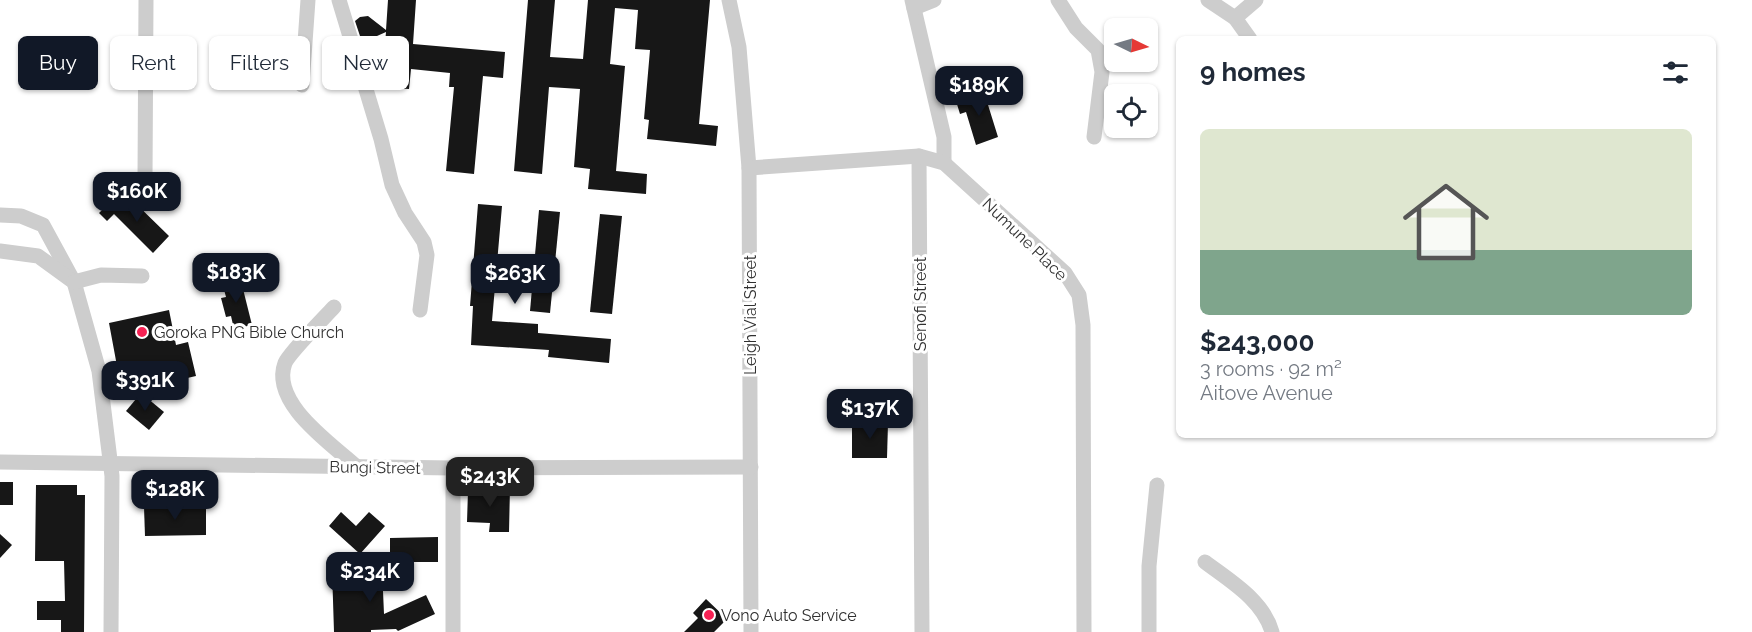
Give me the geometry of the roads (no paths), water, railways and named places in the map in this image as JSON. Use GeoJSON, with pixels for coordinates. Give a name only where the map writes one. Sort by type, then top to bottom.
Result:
{"type":"FeatureCollection","features":[{"type":"Feature","properties":{"kind":"street"},"geometry":{"type":"LineString","coordinates":[[145,178],[146,0]]}},
{"type":"Feature","properties":{"kind":"street"},"geometry":{"type":"LineString","coordinates":[[305,36],[308,0]]}},
{"type":"Feature","properties":{"kind":"street"},"geometry":{"type":"LineString","coordinates":[[339,0],[381,139],[392,185],[428,255],[420,310]]}},
{"type":"Feature","properties":{"kind":"street","name":"Leigh Vial Street"},"geometry":{"type":"LineString","coordinates":[[729,0],[739,47],[749,168],[751,632]]}},
{"type":"Feature","properties":{"kind":"street"},"geometry":{"type":"LineString","coordinates":[[934,0],[913,4],[944,137],[944,163]]}},
{"type":"Feature","properties":{"kind":"street"},"geometry":{"type":"LineString","coordinates":[[1058,0],[1076,28],[1098,50],[1102,72],[1094,137]]}},
{"type":"Feature","properties":{"kind":"street"},"geometry":{"type":"LineString","coordinates":[[1208,0],[1234,18],[1248,36]]}},
{"type":"Feature","properties":{"kind":"street"},"geometry":{"type":"LineString","coordinates":[[1234,18],[1256,0]]}},
{"type":"Feature","properties":{"kind":"street","name":"Numune Place"},"geometry":{"type":"LineString","coordinates":[[749,168],[919,156],[944,163],[1065,273],[1079,295],[1083,326],[1084,632]]}},
{"type":"Feature","properties":{"kind":"street","name":"Senofi Street"},"geometry":{"type":"LineString","coordinates":[[919,156],[922,632]]}},
{"type":"Feature","properties":{"kind":"street"},"geometry":{"type":"LineString","coordinates":[[0,215],[21,216],[43,225],[74,282],[99,371],[112,476],[111,632]]}},
{"type":"Feature","properties":{"kind":"street"},"geometry":{"type":"LineString","coordinates":[[0,251],[38,256],[74,282]]}},
{"type":"Feature","properties":{"kind":"street"},"geometry":{"type":"LineString","coordinates":[[74,282],[101,275],[142,276]]}},
{"type":"Feature","properties":{"kind":"street"},"geometry":{"type":"LineString","coordinates":[[333,307],[285,362],[283,377],[289,402],[307,422],[357,467]]}},
{"type":"Feature","properties":{"kind":"street","name":"Bungi Street"},"geometry":{"type":"LineString","coordinates":[[0,462],[453,468],[751,467]]}},
{"type":"Feature","properties":{"kind":"street"},"geometry":{"type":"LineString","coordinates":[[453,468],[453,632]]}},
{"type":"Feature","properties":{"kind":"street"},"geometry":{"type":"LineString","coordinates":[[1149,632],[1149,566],[1157,486]]}},
{"type":"Feature","properties":{"kind":"street"},"geometry":{"type":"LineString","coordinates":[[1205,562],[1246,592],[1269,620],[1272,632]]}},
{"type":"Feature","properties":{"kind":"place","name":"Goroka PNG Bible Church"},"geometry":{"type":"Point","coordinates":[142,332]}},
{"type":"Feature","properties":{"kind":"place","name":"Vono Auto Service"},"geometry":{"type":"Point","coordinates":[709,615]}}]}
